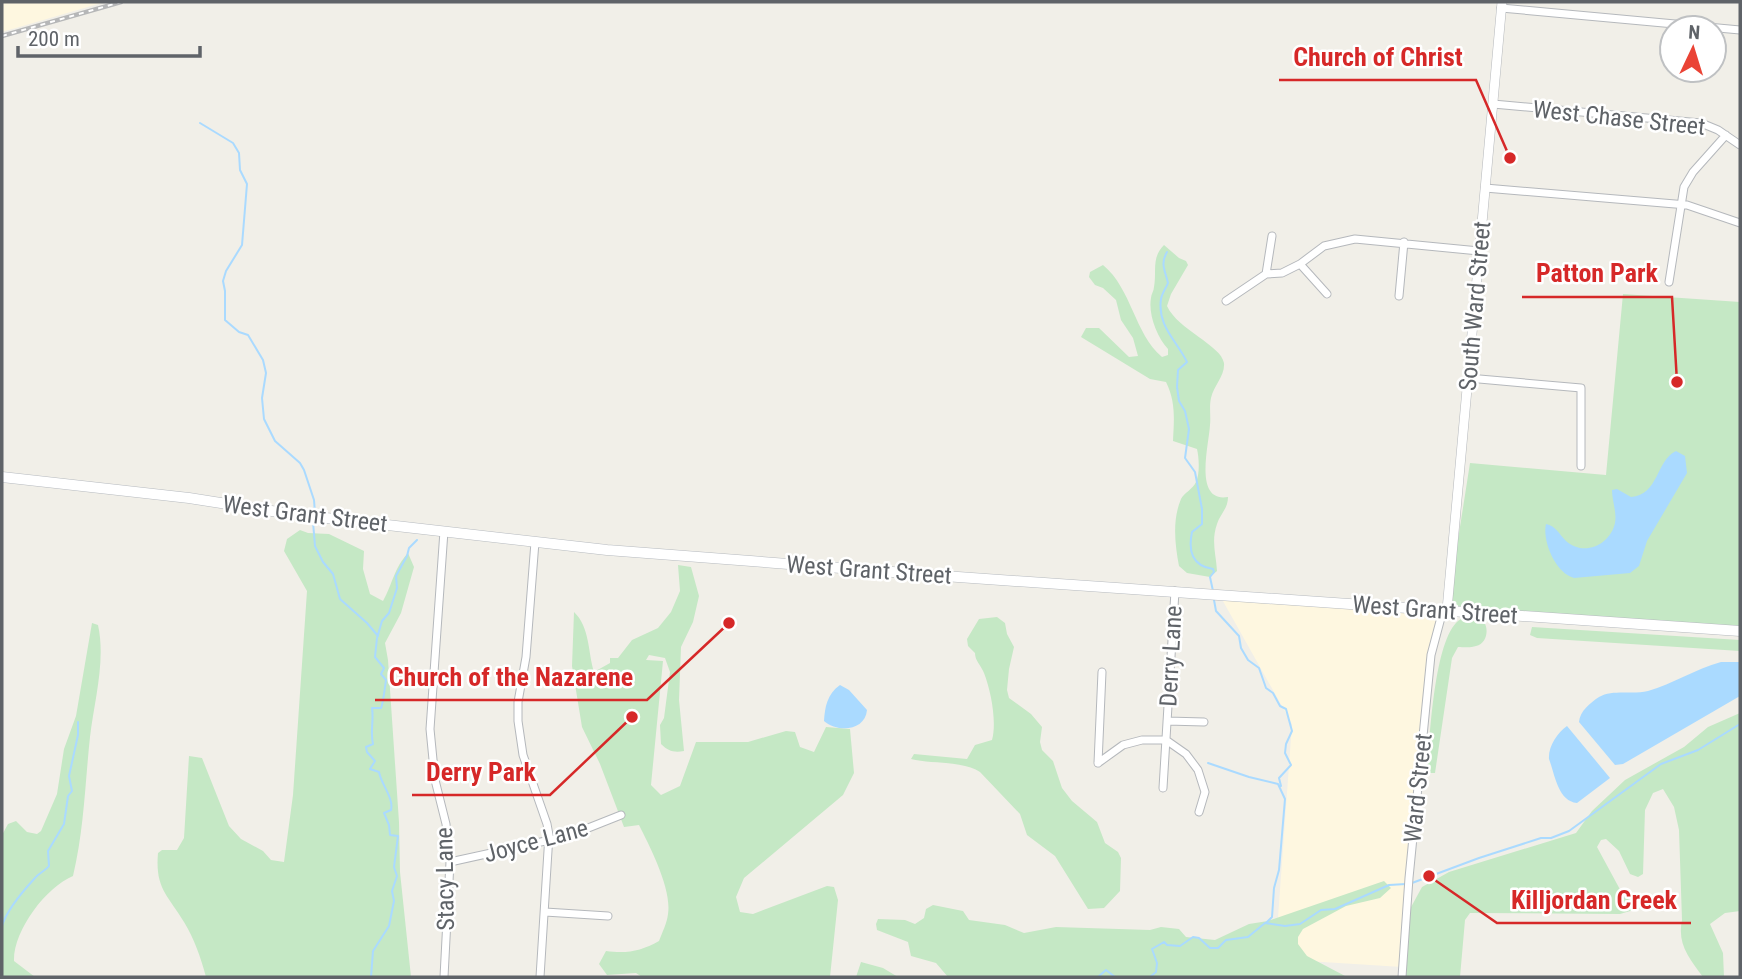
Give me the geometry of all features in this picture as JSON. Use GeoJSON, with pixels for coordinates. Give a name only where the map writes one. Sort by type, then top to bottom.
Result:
{"type":"FeatureCollection","features":[{"type":"Feature","properties":{"kind":"main road","name":"West Grant Street"},"geometry":{"type":"LineString","coordinates":[[2,477],[535,542],[810,566],[1740,631]]}},
{"type":"Feature","properties":{"kind":"street"},"geometry":{"type":"LineString","coordinates":[[1502,5],[1740,30]]}},
{"type":"Feature","properties":{"kind":"street","name":"South Ward Street"},"geometry":{"type":"LineString","coordinates":[[1445,610],[1502,5]]}},
{"type":"Feature","properties":{"kind":"street","name":"West Chase Street"},"geometry":{"type":"LineString","coordinates":[[1493,104],[1701,123],[1740,145]]}},
{"type":"Feature","properties":{"kind":"street"},"geometry":{"type":"LineString","coordinates":[[1669,282],[1680,204],[1688,179],[1726,135]]}},
{"type":"Feature","properties":{"kind":"street"},"geometry":{"type":"LineString","coordinates":[[1485,188],[1680,204],[1694,206],[1740,223]]}},
{"type":"Feature","properties":{"kind":"street"},"geometry":{"type":"LineString","coordinates":[[1266,274],[1272,236]]}},
{"type":"Feature","properties":{"kind":"street"},"geometry":{"type":"LineString","coordinates":[[1226,301],[1266,274],[1282,273],[1300,264],[1324,246],[1337,242],[1355,239],[1404,242],[1479,251]]}},
{"type":"Feature","properties":{"kind":"street"},"geometry":{"type":"LineString","coordinates":[[1398,296],[1404,242]]}},
{"type":"Feature","properties":{"kind":"street"},"geometry":{"type":"LineString","coordinates":[[1300,264],[1327,295]]}},
{"type":"Feature","properties":{"kind":"street"},"geometry":{"type":"LineString","coordinates":[[1468,379],[1581,388],[1581,466]]}},
{"type":"Feature","properties":{"kind":"street","name":"Stacy Lane"},"geometry":{"type":"LineString","coordinates":[[443,977],[450,862],[446,824],[435,780],[430,741],[444,531]]}},
{"type":"Feature","properties":{"kind":"street"},"geometry":{"type":"LineString","coordinates":[[535,542],[518,721],[523,755],[547,824],[549,841],[540,977]]}},
{"type":"Feature","properties":{"kind":"street","name":"Derry Lane"},"geometry":{"type":"LineString","coordinates":[[1163,788],[1175,591]]}},
{"type":"Feature","properties":{"kind":"street","name":"Ward Street"},"geometry":{"type":"LineString","coordinates":[[1402,977],[1432,644],[1445,610]]}},
{"type":"Feature","properties":{"kind":"street","name":"Derry Lane"},"geometry":{"type":"LineString","coordinates":[[1102,673],[1098,763],[1123,745],[1142,740],[1166,740],[1186,754],[1198,770],[1205,792],[1199,811]]}},
{"type":"Feature","properties":{"kind":"street","name":"Derry Lane"},"geometry":{"type":"LineString","coordinates":[[1167,720],[1204,722]]}},
{"type":"Feature","properties":{"kind":"street","name":"Joyce Lane"},"geometry":{"type":"LineString","coordinates":[[450,862],[549,841],[584,831],[621,815]]}},
{"type":"Feature","properties":{"kind":"street"},"geometry":{"type":"LineString","coordinates":[[545,912],[608,916]]}},
{"type":"Feature","properties":{"kind":"shaded area"},"geometry":{"type":"Polygon","coordinates":[[[2,2],[105,2],[2,32],[2,2]]]}},
{"type":"Feature","properties":{"kind":"shaded area"},"geometry":{"type":"Polygon","coordinates":[[[1219,594],[1443,610],[1436,634],[1402,967],[1275,959],[1292,724],[1219,594]]]}},
{"type":"Feature","properties":{"kind":"green space"},"geometry":{"type":"Polygon","coordinates":[[[1164,245],[1188,265],[1167,306],[1172,315],[1221,356],[1224,363],[1223,372],[1211,398],[1205,471],[1210,491],[1217,496],[1228,497],[1214,536],[1217,571],[1210,577],[1187,573],[1179,566],[1176,515],[1181,499],[1196,482],[1199,461],[1197,449],[1173,441],[1173,404],[1166,382],[1150,379],[1081,337],[1086,328],[1099,328],[1129,357],[1138,356],[1133,338],[1121,320],[1116,300],[1103,288],[1095,285],[1089,277],[1090,272],[1103,265],[1121,286],[1145,336],[1162,357],[1168,355],[1168,349],[1154,325],[1150,304],[1157,255],[1164,245]]]}},
{"type":"Feature","properties":{"kind":"green space"},"geometry":{"type":"Polygon","coordinates":[[[1623,294],[1740,302],[1740,631],[1447,610],[1470,463],[1606,475],[1623,294]]]}},
{"type":"Feature","properties":{"kind":"green space"},"geometry":{"type":"Polygon","coordinates":[[[300,530],[329,534],[364,551],[363,569],[370,594],[383,601],[408,553],[414,567],[401,613],[385,643],[399,822],[400,872],[411,977],[206,977],[191,935],[160,883],[158,875],[158,853],[162,850],[177,850],[184,838],[189,756],[202,758],[229,826],[241,839],[263,851],[271,860],[284,862],[293,795],[307,591],[284,551],[287,539],[300,530]]]}},
{"type":"Feature","properties":{"kind":"green space"},"geometry":{"type":"Polygon","coordinates":[[[678,565],[691,567],[699,596],[693,622],[681,647],[679,700],[684,751],[671,751],[661,744],[660,725],[664,718],[670,672],[665,658],[649,655],[646,660],[663,661],[651,785],[661,795],[680,786],[696,742],[748,742],[786,731],[795,732],[800,747],[814,752],[826,727],[850,729],[854,773],[843,795],[744,878],[736,897],[740,912],[753,914],[827,886],[834,887],[838,900],[830,977],[642,977],[636,973],[607,975],[599,964],[606,951],[634,951],[659,941],[667,921],[668,904],[659,868],[649,845],[639,825],[624,827],[600,764],[582,727],[572,666],[574,612],[586,633],[594,672],[610,663],[610,658],[618,658],[632,640],[658,628],[671,612],[680,591],[678,565]]]}},
{"type":"Feature","properties":{"kind":"green space"},"geometry":{"type":"Polygon","coordinates":[[[997,617],[1005,623],[1014,647],[1009,669],[1009,698],[1031,714],[1042,727],[1042,750],[1053,761],[1062,788],[1072,801],[1097,822],[1105,843],[1118,852],[1121,858],[1120,891],[1104,908],[1088,909],[1055,856],[1027,835],[1020,814],[980,772],[966,766],[911,759],[914,754],[967,759],[975,745],[992,740],[994,716],[989,689],[967,639],[979,619],[997,617]]]}},
{"type":"Feature","properties":{"kind":"green space"},"geometry":{"type":"Polygon","coordinates":[[[1461,619],[1484,622],[1486,636],[1480,645],[1458,647],[1452,658],[1435,773],[1430,773],[1427,769],[1439,665],[1452,628],[1461,619]]]}},
{"type":"Feature","properties":{"kind":"green space"},"geometry":{"type":"Polygon","coordinates":[[[92,623],[98,625],[100,667],[82,824],[73,876],[42,900],[19,937],[14,961],[35,977],[2,977],[2,835],[8,824],[16,821],[27,832],[37,834],[41,831],[57,794],[64,749],[76,716],[92,623]]]}},
{"type":"Feature","properties":{"kind":"green space"},"geometry":{"type":"Polygon","coordinates":[[[1532,627],[1740,640],[1740,651],[1537,638],[1530,635],[1532,627]]]}},
{"type":"Feature","properties":{"kind":"green space"},"geometry":{"type":"Polygon","coordinates":[[[1740,713],[1740,911],[1725,913],[1710,924],[1723,953],[1724,977],[1703,977],[1683,944],[1679,830],[1674,807],[1663,789],[1653,793],[1645,810],[1643,874],[1638,877],[1630,874],[1619,851],[1606,839],[1601,840],[1597,847],[1623,895],[1637,909],[1620,914],[1470,913],[1465,920],[1460,977],[1406,977],[1410,909],[1422,887],[1449,872],[1576,833],[1592,811],[1625,780],[1684,747],[1708,727],[1740,713]]]}},
{"type":"Feature","properties":{"kind":"green space"},"geometry":{"type":"Polygon","coordinates":[[[1384,881],[1391,888],[1380,898],[1346,906],[1303,929],[1298,937],[1298,944],[1307,956],[1347,977],[948,977],[936,963],[911,956],[908,942],[877,930],[876,924],[878,919],[905,920],[915,924],[924,918],[926,909],[933,905],[963,911],[969,920],[1005,925],[1024,933],[1056,927],[1150,930],[1161,927],[1179,929],[1186,937],[1215,940],[1249,924],[1268,921],[1384,881]]]}},
{"type":"Feature","properties":{"kind":"green space"},"geometry":{"type":"Polygon","coordinates":[[[861,962],[883,968],[898,977],[856,977],[861,962]]]}},
{"type":"Feature","properties":{"kind":"water"},"geometry":{"type":"Polygon","coordinates":[[[1676,451],[1685,456],[1687,473],[1647,541],[1639,566],[1630,573],[1574,578],[1561,570],[1548,547],[1546,524],[1555,528],[1573,546],[1588,548],[1602,543],[1615,523],[1612,490],[1617,489],[1631,497],[1640,495],[1652,484],[1669,455],[1676,451]]]}},
{"type":"Feature","properties":{"kind":"water"},"geometry":{"type":"Polygon","coordinates":[[[1721,662],[1740,662],[1740,696],[1623,764],[1615,765],[1579,722],[1586,708],[1605,695],[1648,691],[1721,662]]]}},
{"type":"Feature","properties":{"kind":"water"},"geometry":{"type":"Polygon","coordinates":[[[840,685],[849,690],[867,710],[861,722],[850,728],[836,727],[824,721],[832,692],[840,685]]]}},
{"type":"Feature","properties":{"kind":"water"},"geometry":{"type":"Polygon","coordinates":[[[1567,726],[1610,778],[1577,803],[1565,798],[1561,792],[1549,759],[1554,741],[1567,726]]]}},
{"type":"Feature","properties":{"kind":"waterway"},"geometry":{"type":"LineString","coordinates":[[200,123],[233,143],[239,153],[240,170],[247,184],[242,245],[223,281],[225,320],[239,332],[248,335],[263,360],[266,373],[262,398],[264,419],[275,441],[300,463],[304,470],[314,500],[315,513]]}},
{"type":"Feature","properties":{"kind":"waterway"},"geometry":{"type":"LineString","coordinates":[[1167,252],[1163,264],[1168,283],[1162,297],[1162,317],[1187,362],[1178,370],[1177,387],[1189,429],[1185,458],[1195,472],[1202,509],[1202,524],[1192,532],[1191,551],[1200,565],[1213,569],[1210,577],[1213,591]]}},
{"type":"Feature","properties":{"kind":"waterway"},"geometry":{"type":"LineString","coordinates":[[313,522],[315,546],[333,574],[340,599],[378,636]]}},
{"type":"Feature","properties":{"kind":"waterway"},"geometry":{"type":"LineString","coordinates":[[371,977],[373,951],[389,926],[394,901],[392,891],[397,876],[394,867],[398,836],[390,835],[384,813],[391,810],[391,801],[379,772],[370,769],[375,761],[366,747],[373,744],[372,708],[381,708],[386,680],[381,674],[384,668],[375,657],[382,621],[389,613],[397,588],[396,576],[409,548],[417,540]]}},
{"type":"Feature","properties":{"kind":"waterway"},"geometry":{"type":"LineString","coordinates":[[1214,600],[1216,611],[1239,636],[1241,648],[1248,660],[1259,668],[1266,688],[1273,693],[1280,706],[1286,709],[1292,731],[1285,753],[1291,765],[1279,778],[1281,786]]}},
{"type":"Feature","properties":{"kind":"waterway"},"geometry":{"type":"LineString","coordinates":[[2,926],[21,894],[49,866],[48,851],[64,824],[68,796],[72,791],[69,776],[78,735],[78,722]]}},
{"type":"Feature","properties":{"kind":"waterway"},"geometry":{"type":"LineString","coordinates":[[1412,883],[1479,858],[1569,831],[1661,764],[1698,750],[1740,724]]}},
{"type":"Feature","properties":{"kind":"waterway"},"geometry":{"type":"LineString","coordinates":[[1208,763],[1278,784],[1285,799],[1272,917],[1266,923]]}},
{"type":"Feature","properties":{"kind":"waterway"},"geometry":{"type":"LineString","coordinates":[[1150,977],[1156,972],[1157,963],[1152,949],[1164,942],[1167,945],[1180,946],[1193,937],[1199,938],[1210,948],[1218,948],[1226,940],[1248,937],[1265,923],[1285,926],[1300,924],[1321,910],[1335,909],[1389,885],[1406,884]]}},
{"type":"Feature","properties":{"kind":"waterway"},"geometry":{"type":"LineString","coordinates":[[1098,977],[1106,970],[1115,977]]}},
{"type":"Feature","properties":{"kind":"railway"},"geometry":{"type":"LineString","coordinates":[[2,36],[121,2]]}},
{"type":"Feature","properties":{"kind":"place","name":"Church of Christ"},"geometry":{"type":"Point","coordinates":[1510,158]}},
{"type":"Feature","properties":{"kind":"place","name":"Patton Park"},"geometry":{"type":"Point","coordinates":[1677,382]}},
{"type":"Feature","properties":{"kind":"place","name":"Church of the Nazarene"},"geometry":{"type":"Point","coordinates":[729,623]}},
{"type":"Feature","properties":{"kind":"place","name":"Derry Park"},"geometry":{"type":"Point","coordinates":[632,717]}},
{"type":"Feature","properties":{"kind":"place","name":"Killjordan Creek"},"geometry":{"type":"Point","coordinates":[1429,876]}}]}
